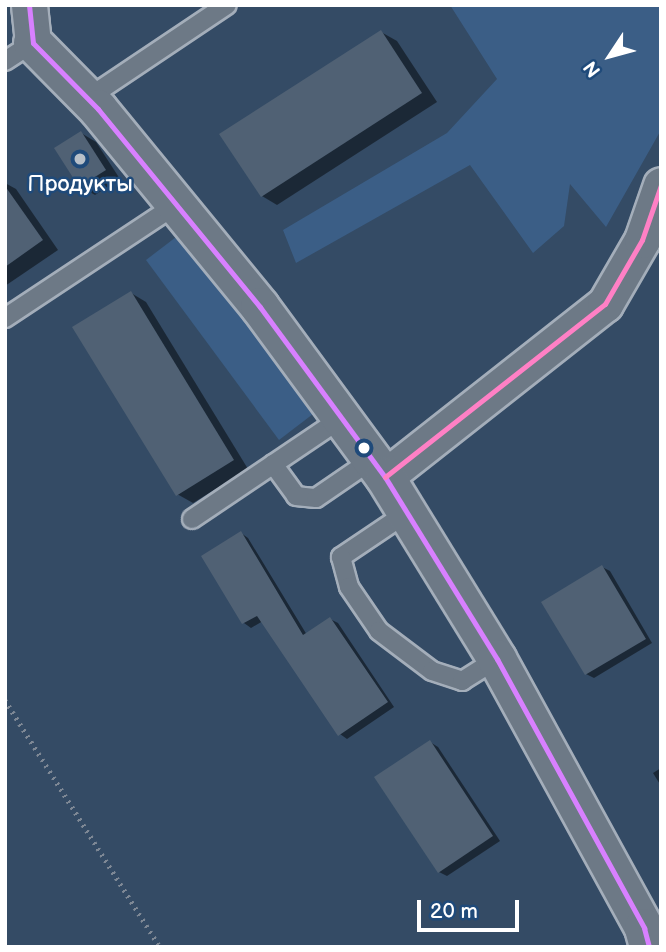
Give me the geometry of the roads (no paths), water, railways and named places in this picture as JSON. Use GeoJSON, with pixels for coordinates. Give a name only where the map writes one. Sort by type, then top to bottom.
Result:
{"type":"FeatureCollection","features":[{"type":"Feature","properties":{"kind":"street"},"geometry":{"type":"LineString","coordinates":[[29,5],[19,52],[88,98],[260,307],[379,468],[408,512],[497,659],[644,928],[649,947]]}},
{"type":"Feature","properties":{"kind":"street"},"geometry":{"type":"LineString","coordinates":[[379,468],[605,303],[642,240],[661,186]]}},
{"type":"Feature","properties":{"kind":"lane"},"geometry":{"type":"LineString","coordinates":[[88,98],[228,5]]}},
{"type":"Feature","properties":{"kind":"lane"},"geometry":{"type":"LineString","coordinates":[[5,318],[177,204]]}},
{"type":"Feature","properties":{"kind":"lane"},"geometry":{"type":"LineString","coordinates":[[192,519],[342,418]]}},
{"type":"Feature","properties":{"kind":"lane"},"geometry":{"type":"LineString","coordinates":[[274,464],[296,496],[316,498],[379,468]]}},
{"type":"Feature","properties":{"kind":"lane"},"geometry":{"type":"LineString","coordinates":[[408,512],[341,557],[349,587],[379,631],[432,671],[462,681],[497,659]]}},
{"type":"Feature","properties":{"kind":"place","name":"Продукты"},"geometry":{"type":"Point","coordinates":[80,159]}}]}
